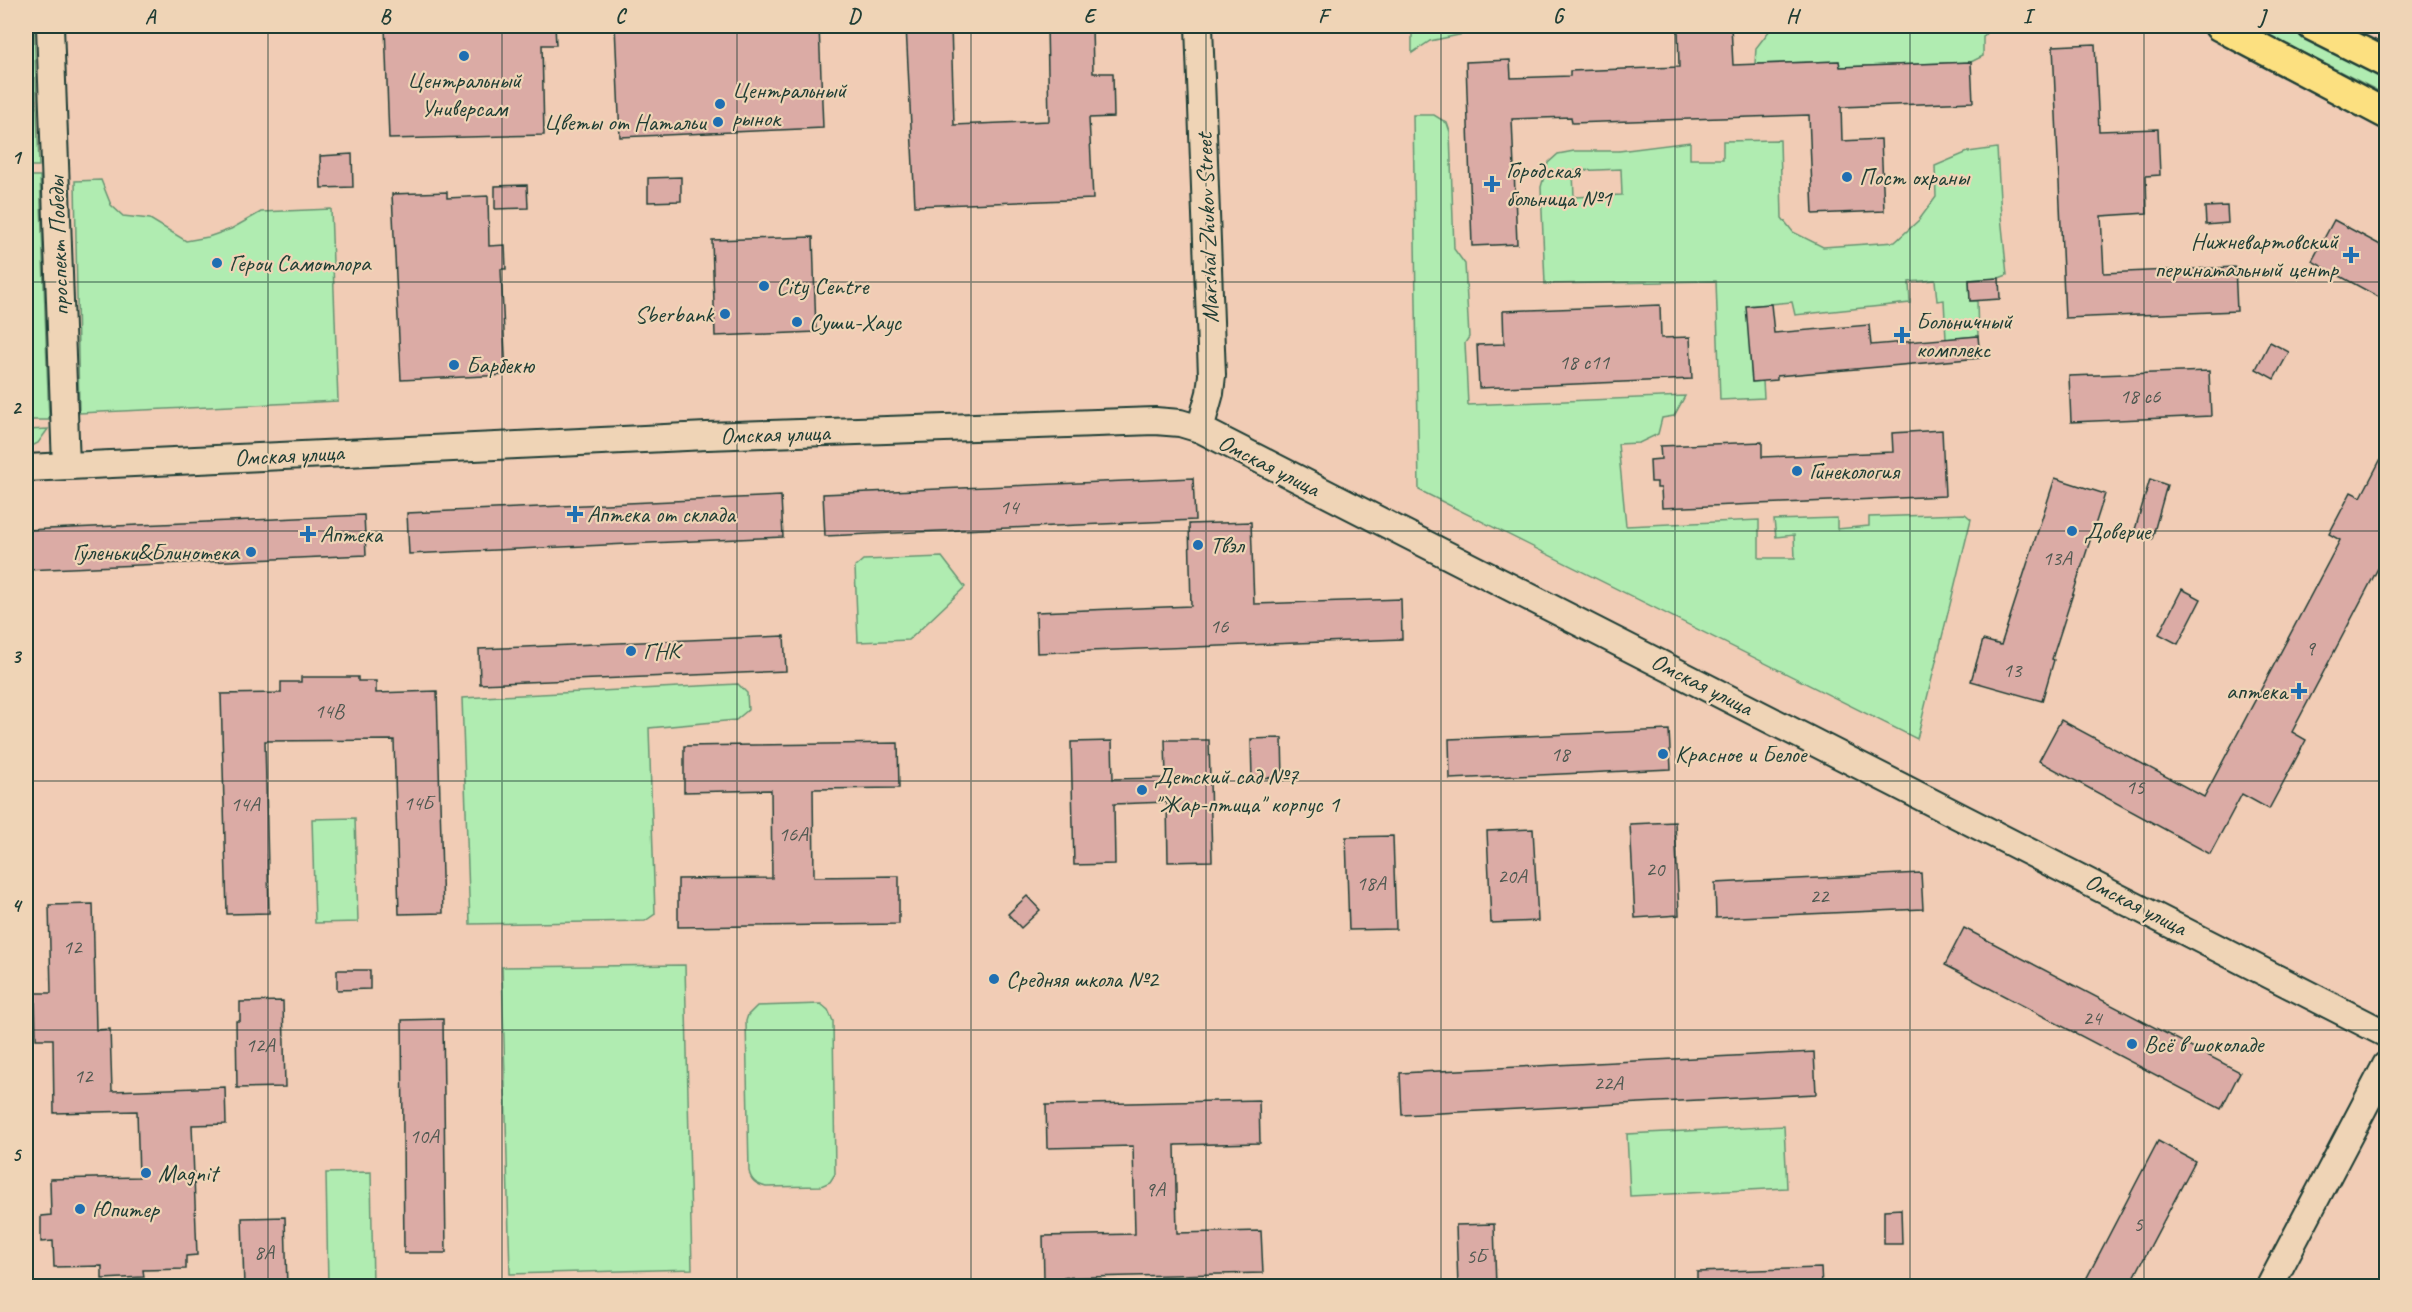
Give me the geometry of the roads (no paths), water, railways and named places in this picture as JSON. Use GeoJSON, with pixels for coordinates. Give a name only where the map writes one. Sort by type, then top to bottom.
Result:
{"type":"FeatureCollection","features":[{"type":"Feature","properties":{"kind":"main road","name":"проспект Победы"},"geometry":{"type":"LineString","coordinates":[[50,26],[66,466]]}},
{"type":"Feature","properties":{"kind":"main road","name":"Marshal Zhukov Street"},"geometry":{"type":"LineString","coordinates":[[1199,26],[1212,375],[1210,393],[1200,429]]}},
{"type":"Feature","properties":{"kind":"main road"},"geometry":{"type":"LineString","coordinates":[[2219,26],[2386,114]]}},
{"type":"Feature","properties":{"kind":"main road"},"geometry":{"type":"LineString","coordinates":[[2312,26],[2386,63]]}},
{"type":"Feature","properties":{"kind":"main road","name":"Омская улица"},"geometry":{"type":"LineString","coordinates":[[26,468],[707,436],[1155,421],[1180,423],[1200,429],[2386,1034]]}},
{"type":"Feature","properties":{"kind":"main road"},"geometry":{"type":"LineString","coordinates":[[2270,1287],[2386,1065]]}},
{"type":"Feature","properties":{"kind":"place","name":"Центральный Универсам"},"geometry":{"type":"Point","coordinates":[464,56]}},
{"type":"Feature","properties":{"kind":"place","name":"Центральный рынок"},"geometry":{"type":"Point","coordinates":[720,104]}},
{"type":"Feature","properties":{"kind":"place","name":"Цветы от Натальи"},"geometry":{"type":"Point","coordinates":[718,122]}},
{"type":"Feature","properties":{"kind":"place","name":"Пост охраны"},"geometry":{"type":"Point","coordinates":[1847,177]}},
{"type":"Feature","properties":{"kind":"place","name":"Городская больница №1"},"geometry":{"type":"Point","coordinates":[1492,184]}},
{"type":"Feature","properties":{"kind":"place","name":"Нижневартовский перинатальный центр"},"geometry":{"type":"Point","coordinates":[2351,255]}},
{"type":"Feature","properties":{"kind":"place","name":"Герои Самотлора"},"geometry":{"type":"Point","coordinates":[217,263]}},
{"type":"Feature","properties":{"kind":"place","name":"City Centre"},"geometry":{"type":"Point","coordinates":[764,286]}},
{"type":"Feature","properties":{"kind":"place","name":"Sberbank"},"geometry":{"type":"Point","coordinates":[725,314]}},
{"type":"Feature","properties":{"kind":"place","name":"Суши-Хаус"},"geometry":{"type":"Point","coordinates":[797,322]}},
{"type":"Feature","properties":{"kind":"place","name":"Больничный комплекс"},"geometry":{"type":"Point","coordinates":[1902,335]}},
{"type":"Feature","properties":{"kind":"place","name":"Барбекю"},"geometry":{"type":"Point","coordinates":[454,365]}},
{"type":"Feature","properties":{"kind":"place","name":"Гинекология"},"geometry":{"type":"Point","coordinates":[1797,471]}},
{"type":"Feature","properties":{"kind":"place","name":"Аптека от склада"},"geometry":{"type":"Point","coordinates":[575,514]}},
{"type":"Feature","properties":{"kind":"place","name":"Доверие"},"geometry":{"type":"Point","coordinates":[2072,531]}},
{"type":"Feature","properties":{"kind":"place","name":"Аптека"},"geometry":{"type":"Point","coordinates":[308,534]}},
{"type":"Feature","properties":{"kind":"place","name":"Твэл"},"geometry":{"type":"Point","coordinates":[1198,545]}},
{"type":"Feature","properties":{"kind":"place","name":"Гуленьки&Блинотека"},"geometry":{"type":"Point","coordinates":[251,552]}},
{"type":"Feature","properties":{"kind":"place","name":"ГНК"},"geometry":{"type":"Point","coordinates":[631,651]}},
{"type":"Feature","properties":{"kind":"place","name":"аптека"},"geometry":{"type":"Point","coordinates":[2299,691]}},
{"type":"Feature","properties":{"kind":"place","name":"Красное и Белое"},"geometry":{"type":"Point","coordinates":[1663,754]}},
{"type":"Feature","properties":{"kind":"place","name":"Детский сад №7 \"Жар-птица\" корпус 1"},"geometry":{"type":"Point","coordinates":[1142,790]}},
{"type":"Feature","properties":{"kind":"place","name":"Средняя школа №2"},"geometry":{"type":"Point","coordinates":[994,979]}},
{"type":"Feature","properties":{"kind":"place","name":"Всё в шоколаде"},"geometry":{"type":"Point","coordinates":[2132,1044]}},
{"type":"Feature","properties":{"kind":"place","name":"Magnit"},"geometry":{"type":"Point","coordinates":[146,1173]}},
{"type":"Feature","properties":{"kind":"place","name":"Юпитер"},"geometry":{"type":"Point","coordinates":[80,1209]}}]}
